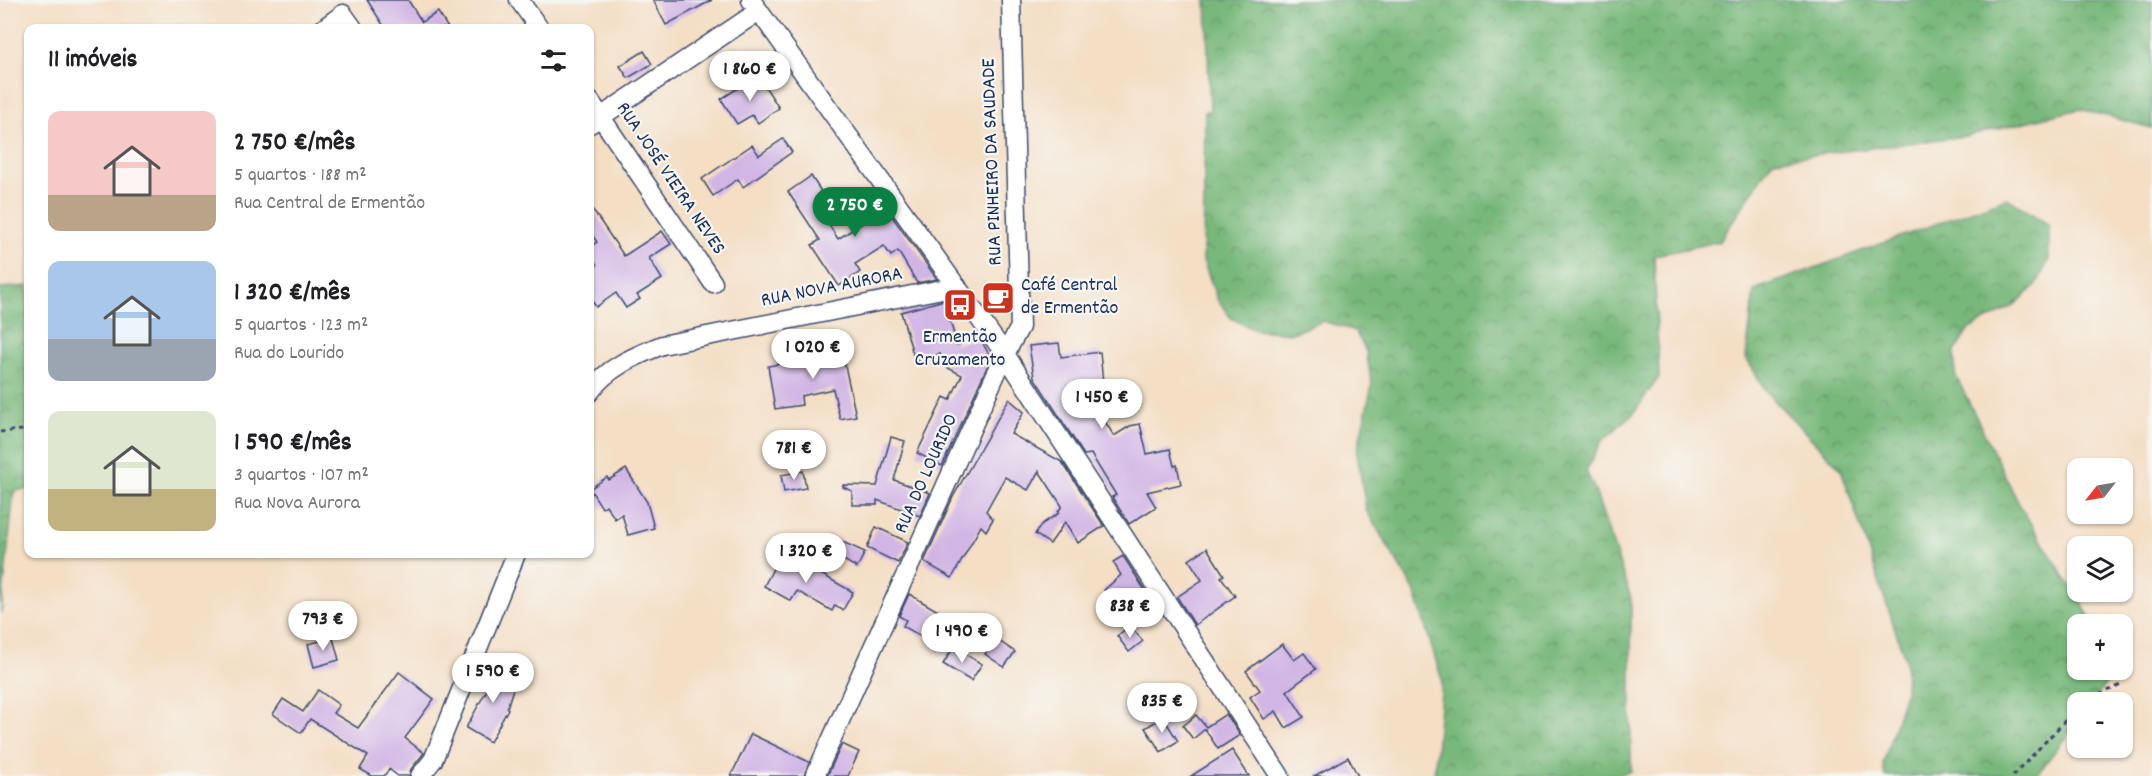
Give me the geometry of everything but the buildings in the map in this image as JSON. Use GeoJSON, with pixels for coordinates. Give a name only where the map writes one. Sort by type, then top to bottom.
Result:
{"type":"FeatureCollection","features":[{"type":"Feature","properties":{"kind":"street"},"geometry":{"type":"LineString","coordinates":[[519,0],[536,24]]}},
{"type":"Feature","properties":{"kind":"street","name":"RUA PINHEIRO DA SAUDADE"},"geometry":{"type":"LineString","coordinates":[[1005,354],[1020,327],[1011,0]]}},
{"type":"Feature","properties":{"kind":"street"},"geometry":{"type":"LineString","coordinates":[[595,120],[755,6],[1005,354],[1280,776]]}},
{"type":"Feature","properties":{"kind":"street"},"geometry":{"type":"LineString","coordinates":[[329,24],[343,14],[350,24]]}},
{"type":"Feature","properties":{"kind":"street","name":"RUA JOSÉ VIEIRA NEVES"},"geometry":{"type":"LineString","coordinates":[[595,120],[713,283]]}},
{"type":"Feature","properties":{"kind":"street","name":"RUA NOVA AURORA"},"geometry":{"type":"LineString","coordinates":[[594,386],[628,359],[662,345],[957,286]]}},
{"type":"Feature","properties":{"kind":"street","name":"RUA DO LOURIDO"},"geometry":{"type":"LineString","coordinates":[[815,776],[1005,354]]}},
{"type":"Feature","properties":{"kind":"street"},"geometry":{"type":"LineString","coordinates":[[420,776],[433,760],[514,558]]}},
{"type":"Feature","properties":{"kind":"path"},"geometry":{"type":"LineString","coordinates":[[0,432],[24,429]]}},
{"type":"Feature","properties":{"kind":"path"},"geometry":{"type":"LineString","coordinates":[[2105,692],[2121,685]]}},
{"type":"Feature","properties":{"kind":"path"},"geometry":{"type":"LineString","coordinates":[[2013,776],[2067,719]]}},
{"type":"Feature","properties":{"kind":"green space"},"geometry":{"type":"Polygon","coordinates":[[[1206,0],[2152,0],[2152,128],[2080,109],[1966,136],[1773,160],[1720,241],[1654,256],[1659,377],[1633,414],[1601,442],[1586,471],[1594,488],[1631,598],[1631,771],[1615,776],[1434,776],[1442,680],[1414,590],[1366,510],[1357,452],[1372,385],[1366,351],[1355,331],[1323,321],[1292,333],[1255,330],[1231,318],[1217,299],[1203,260],[1205,112],[1210,110],[1206,0]]]}},
{"type":"Feature","properties":{"kind":"green space"},"geometry":{"type":"Polygon","coordinates":[[[2007,198],[2049,225],[2049,259],[2036,286],[2012,307],[1969,329],[1955,351],[1955,374],[2021,508],[2067,581],[2067,602],[2080,602],[2088,614],[2067,614],[2067,680],[2109,680],[2100,692],[2067,692],[2067,735],[2036,776],[1885,776],[1883,764],[1905,693],[1906,662],[1841,469],[1768,394],[1746,358],[1754,290],[2007,198]]]}},
{"type":"Feature","properties":{"kind":"green space"},"geometry":{"type":"Polygon","coordinates":[[[24,286],[24,490],[14,491],[1,614],[0,288],[24,286]]]}},
{"type":"Feature","properties":{"kind":"place","name":"Café Central de Ermentão"},"geometry":{"type":"Point","coordinates":[998,298]}},
{"type":"Feature","properties":{"kind":"place","name":"Ermentão Cruzamento"},"geometry":{"type":"Point","coordinates":[960,305]}}]}
